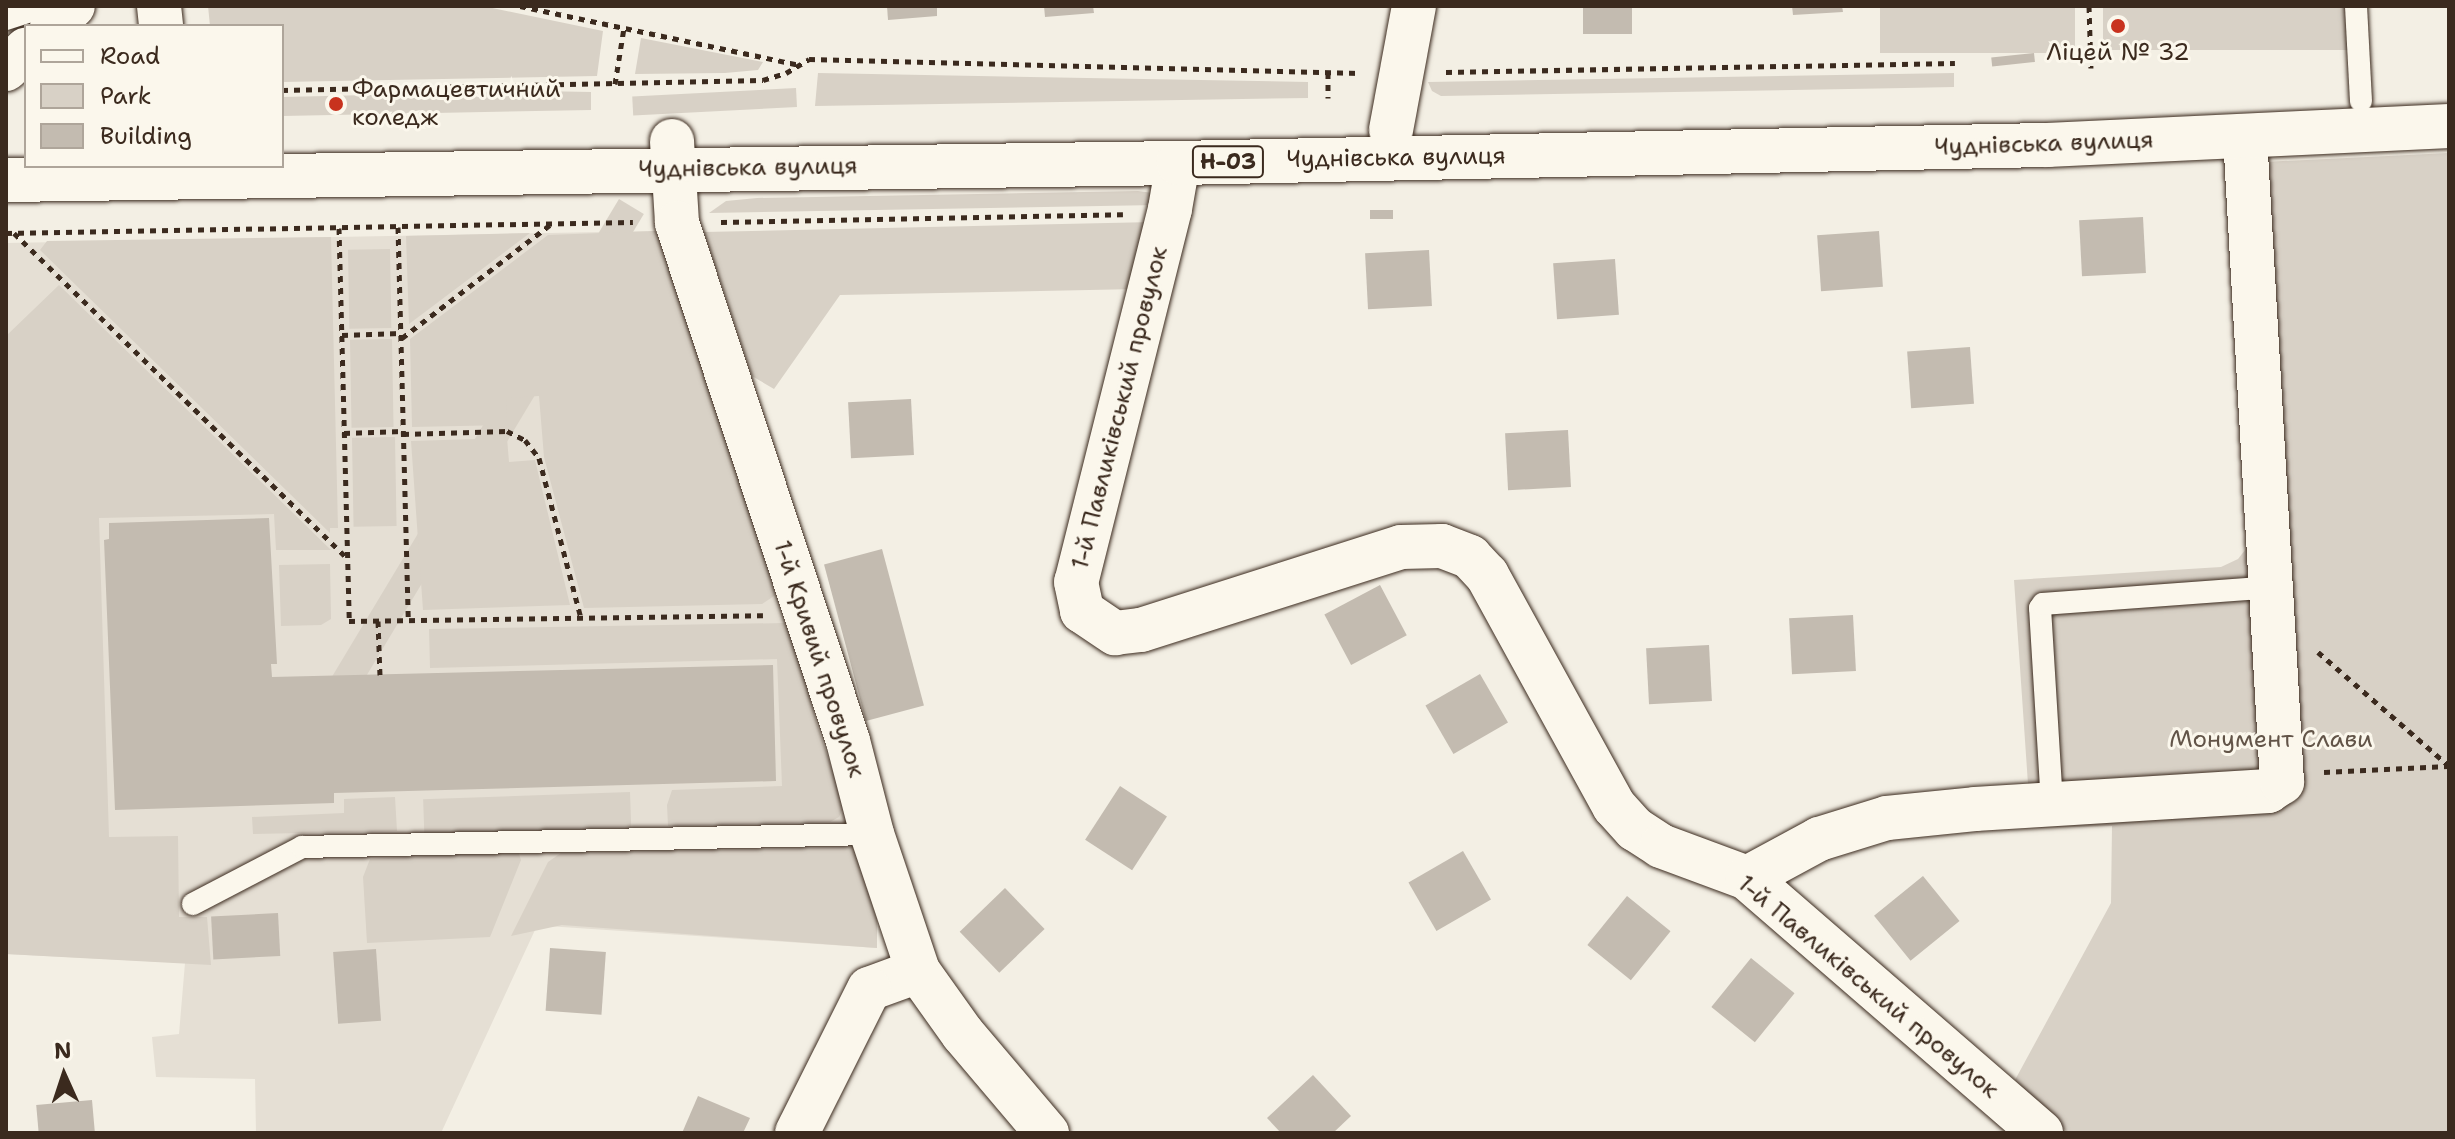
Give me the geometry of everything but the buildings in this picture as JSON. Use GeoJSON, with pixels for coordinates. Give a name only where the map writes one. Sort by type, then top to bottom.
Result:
{"type":"FeatureCollection","features":[{"type":"Feature","properties":{"kind":"main road"},"geometry":{"type":"LineString","coordinates":[[54,24],[73,6]]}},
{"type":"Feature","properties":{"kind":"main road"},"geometry":{"type":"LineString","coordinates":[[1391,130],[1409,15]]}},
{"type":"Feature","properties":{"kind":"main road"},"geometry":{"type":"LineString","coordinates":[[6,69],[24,52]]}},
{"type":"Feature","properties":{"kind":"main road","name":"Чуднівська вулиця"},"geometry":{"type":"LineString","coordinates":[[6,180],[1391,130],[2048,118],[2449,97]]}},
{"type":"Feature","properties":{"kind":"main road","name":"Чуднівська вулиця"},"geometry":{"type":"LineString","coordinates":[[284,148],[1178,163],[2048,145],[2449,126]]}},
{"type":"Feature","properties":{"kind":"main road"},"geometry":{"type":"LineString","coordinates":[[1747,878],[1819,839],[1887,818],[2277,788],[2284,774],[2245,136]]}},
{"type":"Feature","properties":{"kind":"main road","name":"1-й Кривий провулок"},"geometry":{"type":"LineString","coordinates":[[672,155],[677,223],[848,741],[872,834],[918,971],[963,1034],[1047,1133]]}},
{"type":"Feature","properties":{"kind":"main road","name":"1-й Павликівський провулок"},"geometry":{"type":"LineString","coordinates":[[1178,163],[1166,225],[1076,582],[1082,611],[1115,633],[1141,630],[1401,547],[1442,546],[1470,557],[1487,575],[1614,806],[1635,829],[1661,846],[1747,878],[2041,1133]]}},
{"type":"Feature","properties":{"kind":"main road"},"geometry":{"type":"LineString","coordinates":[[797,1133],[869,989],[918,971]]}},
{"type":"Feature","properties":{"kind":"lane"},"geometry":{"type":"LineString","coordinates":[[6,19],[46,6]]}},
{"type":"Feature","properties":{"kind":"lane"},"geometry":{"type":"LineString","coordinates":[[2356,6],[2361,101]]}},
{"type":"Feature","properties":{"kind":"lane"},"geometry":{"type":"LineString","coordinates":[[2052,804],[2040,608],[2043,604],[2274,601]]}},
{"type":"Feature","properties":{"kind":"lane"},"geometry":{"type":"LineString","coordinates":[[193,904],[302,847],[872,834]]}},
{"type":"Feature","properties":{"kind":"path"},"geometry":{"type":"LineString","coordinates":[[520,6],[801,65]]}},
{"type":"Feature","properties":{"kind":"path"},"geometry":{"type":"LineString","coordinates":[[2089,6],[2091,68]]}},
{"type":"Feature","properties":{"kind":"path"},"geometry":{"type":"LineString","coordinates":[[615,84],[624,28]]}},
{"type":"Feature","properties":{"kind":"path"},"geometry":{"type":"LineString","coordinates":[[284,90],[763,80],[786,73],[809,59],[1371,73]]}},
{"type":"Feature","properties":{"kind":"path"},"geometry":{"type":"LineString","coordinates":[[1437,72],[1955,63]]}},
{"type":"Feature","properties":{"kind":"path"},"geometry":{"type":"LineString","coordinates":[[1328,73],[1328,98]]}},
{"type":"Feature","properties":{"kind":"path"},"geometry":{"type":"LineString","coordinates":[[719,223],[1124,214]]}},
{"type":"Feature","properties":{"kind":"path"},"geometry":{"type":"LineString","coordinates":[[6,233],[639,222]]}},
{"type":"Feature","properties":{"kind":"path"},"geometry":{"type":"LineString","coordinates":[[342,335],[401,336],[551,224]]}},
{"type":"Feature","properties":{"kind":"path"},"geometry":{"type":"LineString","coordinates":[[398,227],[408,620]]}},
{"type":"Feature","properties":{"kind":"path"},"geometry":{"type":"LineString","coordinates":[[339,228],[349,621],[754,616],[770,614],[802,602]]}},
{"type":"Feature","properties":{"kind":"path"},"geometry":{"type":"LineString","coordinates":[[14,233],[348,559]]}},
{"type":"Feature","properties":{"kind":"path"},"geometry":{"type":"LineString","coordinates":[[344,433],[507,431],[525,440],[539,458],[581,618]]}},
{"type":"Feature","properties":{"kind":"path"},"geometry":{"type":"LineString","coordinates":[[2274,601],[2449,766]]}},
{"type":"Feature","properties":{"kind":"path"},"geometry":{"type":"LineString","coordinates":[[378,621],[380,675]]}},
{"type":"Feature","properties":{"kind":"path"},"geometry":{"type":"LineString","coordinates":[[2284,774],[2449,766]]}},
{"type":"Feature","properties":{"kind":"shaded area"},"geometry":{"type":"Polygon","coordinates":[[[655,231],[792,629],[817,725],[844,805],[877,948],[547,926],[535,930],[441,1133],[256,1133],[255,1079],[156,1077],[152,1037],[179,1034],[185,963],[6,954],[6,243],[655,231]]]}},
{"type":"Feature","properties":{"kind":"green space"},"geometry":{"type":"Polygon","coordinates":[[[208,6],[483,6],[603,31],[597,76],[284,82],[284,24],[210,24],[208,6]]]}},
{"type":"Feature","properties":{"kind":"green space"},"geometry":{"type":"Polygon","coordinates":[[[1880,6],[2075,6],[2075,53],[1880,53],[1880,6]]]}},
{"type":"Feature","properties":{"kind":"green space"},"geometry":{"type":"Polygon","coordinates":[[[2103,6],[2349,6],[2349,50],[2103,50],[2103,6]]]}},
{"type":"Feature","properties":{"kind":"green space"},"geometry":{"type":"Polygon","coordinates":[[[641,38],[763,62],[758,70],[635,74],[641,38]]]}},
{"type":"Feature","properties":{"kind":"green space"},"geometry":{"type":"Polygon","coordinates":[[[818,73],[1308,82],[1308,98],[815,106],[818,73]]]}},
{"type":"Feature","properties":{"kind":"green space"},"geometry":{"type":"Polygon","coordinates":[[[1954,73],[1954,87],[1441,96],[1432,91],[1428,82],[1954,73]]]}},
{"type":"Feature","properties":{"kind":"green space"},"geometry":{"type":"Polygon","coordinates":[[[796,88],[797,107],[633,116],[632,97],[796,88]]]}},
{"type":"Feature","properties":{"kind":"green space"},"geometry":{"type":"Polygon","coordinates":[[[591,92],[591,110],[284,116],[284,97],[591,92]]]}},
{"type":"Feature","properties":{"kind":"green space","name":"Монумент Слави"},"geometry":{"type":"Polygon","coordinates":[[[2449,153],[2449,1133],[2068,1133],[2015,1080],[2111,903],[2112,826],[2031,828],[2014,580],[2221,567],[2238,559],[2249,545],[2224,164],[2449,153]]]}},
{"type":"Feature","properties":{"kind":"green space"},"geometry":{"type":"Polygon","coordinates":[[[1153,193],[1157,205],[709,213],[726,201],[757,198],[1153,193]]]}},
{"type":"Feature","properties":{"kind":"green space"},"geometry":{"type":"Polygon","coordinates":[[[619,199],[644,214],[328,739],[303,724],[619,199]]]}},
{"type":"Feature","properties":{"kind":"green space"},"geometry":{"type":"Polygon","coordinates":[[[1154,222],[1138,289],[840,295],[774,389],[752,376],[704,232],[1154,222]]]}},
{"type":"Feature","properties":{"kind":"green space"},"geometry":{"type":"Polygon","coordinates":[[[655,231],[661,239],[777,594],[762,604],[584,608],[544,457],[539,396],[506,398],[507,425],[412,427],[410,339],[548,235],[655,231]]]}},
{"type":"Feature","properties":{"kind":"green space"},"geometry":{"type":"Polygon","coordinates":[[[530,233],[409,324],[406,236],[530,233]]]}},
{"type":"Feature","properties":{"kind":"green space"},"geometry":{"type":"Polygon","coordinates":[[[331,237],[338,528],[330,528],[330,533],[40,250],[47,241],[331,237]]]}},
{"type":"Feature","properties":{"kind":"green space"},"geometry":{"type":"Polygon","coordinates":[[[390,249],[391,328],[349,329],[348,250],[390,249]]]}},
{"type":"Feature","properties":{"kind":"green space"},"geometry":{"type":"Polygon","coordinates":[[[59,285],[331,550],[276,550],[274,514],[99,518],[109,837],[178,836],[179,917],[207,917],[211,965],[6,954],[6,336],[59,285]]]}},
{"type":"Feature","properties":{"kind":"green space"},"geometry":{"type":"Polygon","coordinates":[[[392,339],[394,427],[352,428],[350,340],[392,339]]]}},
{"type":"Feature","properties":{"kind":"green space"},"geometry":{"type":"Polygon","coordinates":[[[395,437],[397,526],[354,527],[352,438],[395,437]]]}},
{"type":"Feature","properties":{"kind":"green space"},"geometry":{"type":"Polygon","coordinates":[[[507,438],[509,462],[535,460],[570,605],[423,610],[411,441],[507,438]]]}},
{"type":"Feature","properties":{"kind":"green space"},"geometry":{"type":"Polygon","coordinates":[[[330,564],[331,619],[321,625],[281,626],[279,565],[330,564]]]}},
{"type":"Feature","properties":{"kind":"green space"},"geometry":{"type":"Polygon","coordinates":[[[785,623],[792,629],[817,725],[844,805],[839,817],[830,822],[668,826],[667,805],[672,790],[782,786],[777,659],[430,668],[429,629],[785,623]]]}},
{"type":"Feature","properties":{"kind":"green space"},"geometry":{"type":"Polygon","coordinates":[[[630,792],[631,828],[424,835],[423,799],[630,792]]]}},
{"type":"Feature","properties":{"kind":"green space"},"geometry":{"type":"Polygon","coordinates":[[[395,797],[397,831],[253,834],[252,817],[344,813],[344,799],[395,797]]]}},
{"type":"Feature","properties":{"kind":"green space"},"geometry":{"type":"Polygon","coordinates":[[[859,847],[877,915],[877,948],[562,925],[511,936],[548,862],[561,853],[859,847]]]}},
{"type":"Feature","properties":{"kind":"green space"},"geometry":{"type":"Polygon","coordinates":[[[518,851],[521,860],[490,937],[367,943],[363,877],[370,859],[518,851]]]}},
{"type":"Feature","properties":{"kind":"place","name":"Ліцей № 32"},"geometry":{"type":"Point","coordinates":[2118,26]}},
{"type":"Feature","properties":{"kind":"place","name":"Фармацевтичний коледж"},"geometry":{"type":"Point","coordinates":[336,104]}}]}
